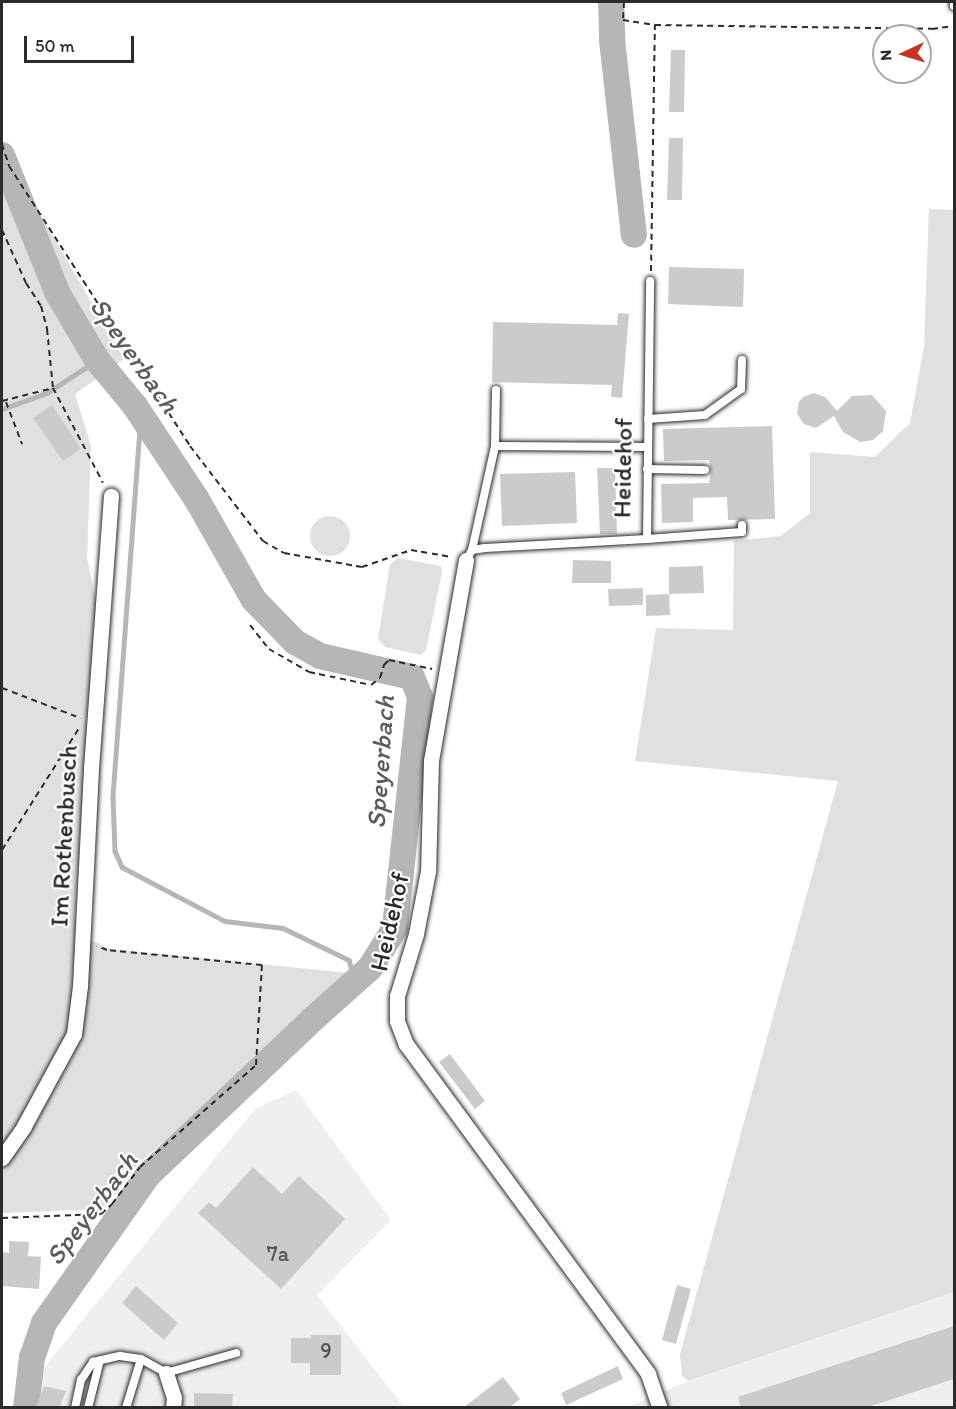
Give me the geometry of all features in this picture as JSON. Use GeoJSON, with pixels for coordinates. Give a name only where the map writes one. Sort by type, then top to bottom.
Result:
{"type":"FeatureCollection","features":[{"type":"Feature","properties":{"kind":"street","name":"Im Rothenbusch"},"geometry":{"type":"LineString","coordinates":[[2,1158],[24,1126],[74,1034],[111,496]]}},
{"type":"Feature","properties":{"kind":"street","name":"Heidehof"},"geometry":{"type":"LineString","coordinates":[[469,555],[431,760],[428,871],[417,934],[397,996],[397,1021],[406,1044],[648,1374],[660,1407]]}},
{"type":"Feature","properties":{"kind":"street"},"geometry":{"type":"LineString","coordinates":[[166,1373],[174,1396],[172,1407]]}},
{"type":"Feature","properties":{"kind":"lane","name":"Heidehof"},"geometry":{"type":"LineString","coordinates":[[469,555],[647,539],[651,281]]}},
{"type":"Feature","properties":{"kind":"lane"},"geometry":{"type":"LineString","coordinates":[[648,419],[705,415],[741,389],[742,360]]}},
{"type":"Feature","properties":{"kind":"lane"},"geometry":{"type":"LineString","coordinates":[[469,555],[495,446],[496,390]]}},
{"type":"Feature","properties":{"kind":"lane"},"geometry":{"type":"LineString","coordinates":[[495,446],[647,447]]}},
{"type":"Feature","properties":{"kind":"lane"},"geometry":{"type":"LineString","coordinates":[[647,469],[705,470]]}},
{"type":"Feature","properties":{"kind":"lane"},"geometry":{"type":"LineString","coordinates":[[647,539],[742,532],[742,525]]}},
{"type":"Feature","properties":{"kind":"lane"},"geometry":{"type":"LineString","coordinates":[[75,1407],[81,1380],[93,1362],[120,1356],[141,1359],[166,1373],[236,1353]]}},
{"type":"Feature","properties":{"kind":"lane"},"geometry":{"type":"LineString","coordinates":[[126,1407],[141,1359]]}},
{"type":"Feature","properties":{"kind":"lane"},"geometry":{"type":"LineString","coordinates":[[88,1407],[100,1360]]}},
{"type":"Feature","properties":{"kind":"path"},"geometry":{"type":"LineString","coordinates":[[624,2],[623,20],[655,25],[932,29],[954,26]]}},
{"type":"Feature","properties":{"kind":"path"},"geometry":{"type":"LineString","coordinates":[[651,281],[655,25]]}},
{"type":"Feature","properties":{"kind":"path"},"geometry":{"type":"LineString","coordinates":[[2,144],[9,166],[190,446],[263,541],[284,553],[362,567],[411,550],[469,555]]}},
{"type":"Feature","properties":{"kind":"path"},"geometry":{"type":"LineString","coordinates":[[2,230],[26,283],[41,306],[47,329],[53,387],[111,496]]}},
{"type":"Feature","properties":{"kind":"path"},"geometry":{"type":"LineString","coordinates":[[6,404],[53,387]]}},
{"type":"Feature","properties":{"kind":"path"},"geometry":{"type":"LineString","coordinates":[[2,401],[6,404],[22,444]]}},
{"type":"Feature","properties":{"kind":"path"},"geometry":{"type":"LineString","coordinates":[[250,625],[269,649],[309,672],[371,685],[380,678],[384,665],[389,660],[447,673]]}},
{"type":"Feature","properties":{"kind":"path"},"geometry":{"type":"LineString","coordinates":[[2,688],[84,720],[2,850]]}},
{"type":"Feature","properties":{"kind":"path"},"geometry":{"type":"LineString","coordinates":[[2,1218],[101,1214],[112,1204],[140,1167],[256,1065],[262,965],[107,950],[82,941]]}},
{"type":"Feature","properties":{"kind":"shaded area"},"geometry":{"type":"Polygon","coordinates":[[[2,148],[124,359],[75,394],[91,446],[87,558],[96,601],[75,916],[78,935],[111,949],[349,973],[254,1063],[138,1164],[111,1200],[101,1209],[2,1213],[2,148]]]}},
{"type":"Feature","properties":{"kind":"shaded area"},"geometry":{"type":"Polygon","coordinates":[[[929,209],[954,210],[954,1292],[688,1381],[682,1376],[680,1354],[838,781],[635,761],[656,628],[733,630],[734,541],[781,536],[810,513],[810,452],[875,457],[910,423],[924,346],[929,209]]]}},
{"type":"Feature","properties":{"kind":"shaded area"},"geometry":{"type":"Polygon","coordinates":[[[330,516],[344,522],[350,536],[344,550],[330,556],[316,550],[310,536],[316,522],[330,516]]]}},
{"type":"Feature","properties":{"kind":"shaded area"},"geometry":{"type":"Polygon","coordinates":[[[398,558],[441,566],[442,572],[426,650],[421,655],[385,647],[378,639],[390,564],[398,558]]]}},
{"type":"Feature","properties":{"kind":"shaded area"},"geometry":{"type":"Polygon","coordinates":[[[296,1090],[391,1220],[317,1295],[404,1407],[33,1408],[37,1376],[255,1109],[296,1090]]]}},
{"type":"Feature","properties":{"kind":"shaded area"},"geometry":{"type":"Polygon","coordinates":[[[954,1292],[954,1407],[626,1408],[688,1381],[954,1292]]]}},
{"type":"Feature","properties":{"kind":"building"},"geometry":{"type":"Polygon","coordinates":[[[671,50],[685,50],[684,112],[669,112],[671,50]]]}},
{"type":"Feature","properties":{"kind":"building"},"geometry":{"type":"Polygon","coordinates":[[[669,138],[683,138],[682,200],[667,200],[669,138]]]}},
{"type":"Feature","properties":{"kind":"building"},"geometry":{"type":"Polygon","coordinates":[[[669,267],[744,269],[743,307],[668,304],[669,267]]]}},
{"type":"Feature","properties":{"kind":"building"},"geometry":{"type":"Polygon","coordinates":[[[618,313],[629,314],[622,398],[611,397],[612,385],[492,382],[493,322],[617,325],[618,313]]]}},
{"type":"Feature","properties":{"kind":"building"},"geometry":{"type":"Polygon","coordinates":[[[814,393],[825,397],[837,411],[852,396],[872,395],[886,411],[883,431],[873,440],[860,442],[843,432],[834,416],[816,428],[804,424],[797,414],[799,402],[803,397],[814,393]]]}},
{"type":"Feature","properties":{"kind":"building"},"geometry":{"type":"Polygon","coordinates":[[[52,405],[81,449],[63,461],[33,418],[52,405]]]}},
{"type":"Feature","properties":{"kind":"building"},"geometry":{"type":"Polygon","coordinates":[[[772,426],[775,519],[728,520],[727,497],[693,498],[693,522],[662,523],[661,484],[709,483],[711,471],[709,460],[664,461],[663,429],[772,426]]]}},
{"type":"Feature","properties":{"kind":"building"},"geometry":{"type":"Polygon","coordinates":[[[597,468],[615,468],[617,534],[600,534],[597,468]]]}},
{"type":"Feature","properties":{"kind":"building"},"geometry":{"type":"Polygon","coordinates":[[[575,472],[577,523],[502,526],[500,474],[575,472]]]}},
{"type":"Feature","properties":{"kind":"building"},"geometry":{"type":"Polygon","coordinates":[[[573,560],[611,561],[611,583],[572,583],[573,560]]]}},
{"type":"Feature","properties":{"kind":"building"},"geometry":{"type":"Polygon","coordinates":[[[703,566],[704,593],[669,594],[669,567],[703,566]]]}},
{"type":"Feature","properties":{"kind":"building"},"geometry":{"type":"Polygon","coordinates":[[[643,588],[643,605],[609,606],[608,589],[643,588]]]}},
{"type":"Feature","properties":{"kind":"building"},"geometry":{"type":"Polygon","coordinates":[[[669,594],[670,615],[646,616],[646,595],[669,594]]]}},
{"type":"Feature","properties":{"kind":"building"},"geometry":{"type":"Polygon","coordinates":[[[450,1054],[485,1101],[475,1109],[439,1062],[450,1054]]]}},
{"type":"Feature","properties":{"kind":"building"},"geometry":{"type":"Polygon","coordinates":[[[253,1167],[282,1194],[299,1176],[345,1219],[281,1289],[198,1213],[209,1202],[216,1208],[253,1167]]]}},
{"type":"Feature","properties":{"kind":"building"},"geometry":{"type":"Polygon","coordinates":[[[9,1241],[29,1242],[28,1256],[41,1257],[39,1289],[2,1286],[2,1252],[9,1253],[9,1241]]]}},
{"type":"Feature","properties":{"kind":"building"},"geometry":{"type":"Polygon","coordinates":[[[677,1285],[691,1289],[676,1344],[662,1340],[677,1285]]]}},
{"type":"Feature","properties":{"kind":"building"},"geometry":{"type":"Polygon","coordinates":[[[136,1286],[178,1323],[164,1340],[122,1303],[136,1286]]]}},
{"type":"Feature","properties":{"kind":"building"},"geometry":{"type":"Polygon","coordinates":[[[954,1326],[954,1379],[868,1407],[741,1407],[738,1397],[954,1326]]]}},
{"type":"Feature","properties":{"kind":"building"},"geometry":{"type":"Polygon","coordinates":[[[311,1335],[341,1335],[341,1375],[310,1375],[310,1363],[291,1363],[291,1338],[311,1338],[311,1335]]]}},
{"type":"Feature","properties":{"kind":"building"},"geometry":{"type":"Polygon","coordinates":[[[618,1366],[623,1379],[566,1405],[561,1393],[618,1366]]]}},
{"type":"Feature","properties":{"kind":"building"},"geometry":{"type":"Polygon","coordinates":[[[503,1377],[520,1399],[510,1407],[464,1407],[503,1377]]]}},
{"type":"Feature","properties":{"kind":"building"},"geometry":{"type":"Polygon","coordinates":[[[44,1386],[66,1391],[60,1407],[36,1407],[44,1386]]]}},
{"type":"Feature","properties":{"kind":"building"},"geometry":{"type":"Polygon","coordinates":[[[194,1393],[233,1394],[232,1407],[194,1407],[194,1393]]]}},
{"type":"Feature","properties":{"kind":"waterway"},"geometry":{"type":"LineString","coordinates":[[611,2],[612,40],[634,235]]}},
{"type":"Feature","properties":{"kind":"waterway","name":"Speyerbach"},"geometry":{"type":"LineString","coordinates":[[2,155],[58,294],[97,360],[135,406],[196,498],[254,600],[295,642],[320,656],[412,677],[420,697],[395,928],[370,968],[148,1175],[44,1323],[32,1357],[26,1408]]}},
{"type":"Feature","properties":{"kind":"waterway"},"geometry":{"type":"LineString","coordinates":[[2,409],[47,393],[97,360]]}},
{"type":"Feature","properties":{"kind":"waterway"},"geometry":{"type":"LineString","coordinates":[[141,415],[113,798],[115,851],[122,867],[225,921],[283,928],[349,960],[355,981]]}}]}
